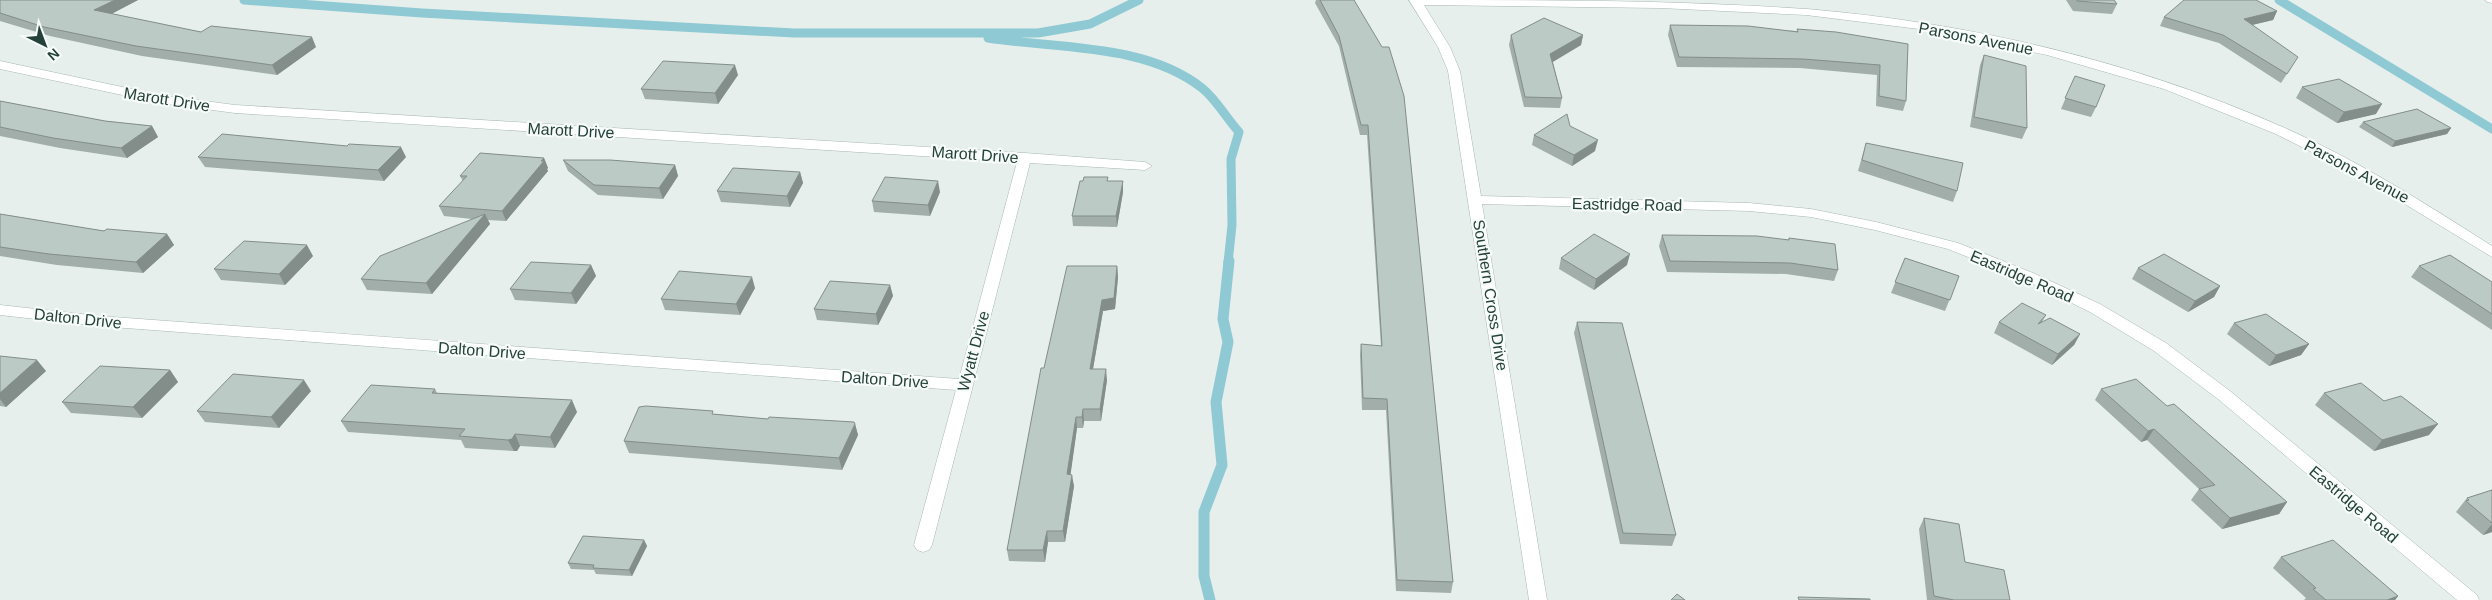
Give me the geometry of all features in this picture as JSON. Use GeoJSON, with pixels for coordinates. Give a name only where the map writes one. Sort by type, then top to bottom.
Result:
{"type":"FeatureCollection","features":[{"type":"Feature","properties":{"kind":"street","name":"Southern Cross Drive"},"geometry":{"type":"LineString","coordinates":[[1415,1],[1444,47],[1454,71],[1538,600]]}},
{"type":"Feature","properties":{"kind":"street","name":"Parsons Avenue"},"geometry":{"type":"LineString","coordinates":[[1415,1],[1741,8],[1798,11],[1874,19],[2001,41],[2132,76],[2204,100],[2280,130],[2392,188],[2492,252]]}},
{"type":"Feature","properties":{"kind":"street","name":"Marott Drive"},"geometry":{"type":"LineString","coordinates":[[0,65],[160,99],[245,110],[1025,157],[1145,166]]}},
{"type":"Feature","properties":{"kind":"street","name":"Wyatt Drive"},"geometry":{"type":"LineString","coordinates":[[923,545],[1025,157]]}},
{"type":"Feature","properties":{"kind":"street","name":"Eastridge Road"},"geometry":{"type":"LineString","coordinates":[[1476,200],[1749,207],[1811,213],[1876,226],[1953,246],[2028,276],[2094,308],[2160,346],[2224,395],[2470,600]]}},
{"type":"Feature","properties":{"kind":"street","name":"Dalton Drive"},"geometry":{"type":"LineString","coordinates":[[0,310],[99,321],[964,385]]}},
{"type":"Feature","properties":{"kind":"building"},"geometry":{"type":"Polygon","coordinates":[[[0,0],[115,0],[94,10],[201,32],[211,26],[312,37],[272,65],[136,46],[44,27],[0,13],[0,0]]]}},
{"type":"Feature","properties":{"kind":"building"},"geometry":{"type":"Polygon","coordinates":[[[1320,0],[1354,0],[1382,47],[1389,47],[1404,96],[1453,582],[1397,580],[1387,399],[1363,398],[1361,344],[1382,346],[1368,125],[1361,125],[1339,36],[1320,0]]]}},
{"type":"Feature","properties":{"kind":"building"},"geometry":{"type":"Polygon","coordinates":[[[2114,0],[2117,4],[2077,1],[2114,0]]]}},
{"type":"Feature","properties":{"kind":"building"},"geometry":{"type":"Polygon","coordinates":[[[2184,0],[2256,0],[2277,11],[2244,19],[2298,57],[2287,74],[2223,35],[2164,17],[2184,0]]]}},
{"type":"Feature","properties":{"kind":"building"},"geometry":{"type":"Polygon","coordinates":[[[1544,18],[1583,35],[1550,54],[1562,98],[1525,97],[1511,35],[1544,18]]]}},
{"type":"Feature","properties":{"kind":"building"},"geometry":{"type":"Polygon","coordinates":[[[1670,25],[1748,26],[1798,32],[1797,29],[1836,32],[1908,44],[1906,101],[1879,96],[1880,65],[1803,59],[1679,57],[1670,25]]]}},
{"type":"Feature","properties":{"kind":"building"},"geometry":{"type":"Polygon","coordinates":[[[1984,55],[2026,66],[2027,128],[1974,117],[1984,55]]]}},
{"type":"Feature","properties":{"kind":"building"},"geometry":{"type":"Polygon","coordinates":[[[663,61],[735,65],[715,93],[641,89],[663,61]]]}},
{"type":"Feature","properties":{"kind":"building"},"geometry":{"type":"Polygon","coordinates":[[[2075,76],[2105,85],[2096,107],[2065,98],[2075,76]]]}},
{"type":"Feature","properties":{"kind":"building"},"geometry":{"type":"Polygon","coordinates":[[[2339,79],[2382,104],[2344,112],[2302,87],[2339,79]]]}},
{"type":"Feature","properties":{"kind":"building"},"geometry":{"type":"Polygon","coordinates":[[[0,101],[105,121],[152,126],[121,148],[53,138],[0,127],[0,101]]]}},
{"type":"Feature","properties":{"kind":"building"},"geometry":{"type":"Polygon","coordinates":[[[2417,109],[2451,128],[2395,141],[2363,122],[2417,109]]]}},
{"type":"Feature","properties":{"kind":"building"},"geometry":{"type":"Polygon","coordinates":[[[1567,114],[1570,126],[1598,140],[1574,155],[1534,135],[1567,114]]]}},
{"type":"Feature","properties":{"kind":"building"},"geometry":{"type":"Polygon","coordinates":[[[222,134],[347,146],[349,144],[401,147],[378,170],[198,157],[222,134]]]}},
{"type":"Feature","properties":{"kind":"building"},"geometry":{"type":"Polygon","coordinates":[[[1866,143],[1963,163],[1957,191],[1862,160],[1866,143]]]}},
{"type":"Feature","properties":{"kind":"building"},"geometry":{"type":"Polygon","coordinates":[[[480,153],[544,158],[541,161],[544,161],[502,211],[439,206],[467,176],[460,176],[480,153]]]}},
{"type":"Feature","properties":{"kind":"building"},"geometry":{"type":"Polygon","coordinates":[[[563,160],[610,160],[675,165],[659,188],[594,185],[563,160]]]}},
{"type":"Feature","properties":{"kind":"building"},"geometry":{"type":"Polygon","coordinates":[[[733,168],[800,172],[787,196],[717,191],[733,168]]]}},
{"type":"Feature","properties":{"kind":"building"},"geometry":{"type":"Polygon","coordinates":[[[885,177],[938,181],[928,205],[872,201],[885,177]]]}},
{"type":"Feature","properties":{"kind":"building"},"geometry":{"type":"Polygon","coordinates":[[[1084,177],[1108,177],[1107,181],[1123,181],[1116,216],[1072,216],[1080,181],[1083,181],[1084,177]]]}},
{"type":"Feature","properties":{"kind":"building"},"geometry":{"type":"Polygon","coordinates":[[[0,214],[104,231],[107,229],[167,234],[136,262],[49,254],[0,247],[0,214]]]}},
{"type":"Feature","properties":{"kind":"building"},"geometry":{"type":"Polygon","coordinates":[[[485,214],[426,283],[361,279],[380,256],[485,214]]]}},
{"type":"Feature","properties":{"kind":"building"},"geometry":{"type":"Polygon","coordinates":[[[1594,234],[1630,254],[1596,279],[1561,258],[1594,234]]]}},
{"type":"Feature","properties":{"kind":"building"},"geometry":{"type":"Polygon","coordinates":[[[1662,235],[1757,236],[1835,244],[1838,270],[1790,263],[1670,261],[1662,235]]]}},
{"type":"Feature","properties":{"kind":"building"},"geometry":{"type":"Polygon","coordinates":[[[244,241],[307,245],[279,274],[214,269],[244,241]]]}},
{"type":"Feature","properties":{"kind":"building"},"geometry":{"type":"Polygon","coordinates":[[[2164,254],[2220,286],[2195,301],[2138,268],[2164,254]]]}},
{"type":"Feature","properties":{"kind":"building"},"geometry":{"type":"Polygon","coordinates":[[[2450,255],[2492,282],[2492,314],[2419,266],[2450,255]]]}},
{"type":"Feature","properties":{"kind":"building"},"geometry":{"type":"Polygon","coordinates":[[[1905,258],[1959,276],[1950,300],[1895,282],[1905,258]]]}},
{"type":"Feature","properties":{"kind":"building"},"geometry":{"type":"Polygon","coordinates":[[[531,262],[591,265],[571,293],[510,289],[531,262]]]}},
{"type":"Feature","properties":{"kind":"building"},"geometry":{"type":"Polygon","coordinates":[[[1067,266],[1117,266],[1114,298],[1102,300],[1090,369],[1106,369],[1100,409],[1083,409],[1082,417],[1076,417],[1067,474],[1072,475],[1063,531],[1047,531],[1043,550],[1007,550],[1041,368],[1044,368],[1067,266]]]}},
{"type":"Feature","properties":{"kind":"building"},"geometry":{"type":"Polygon","coordinates":[[[679,271],[752,277],[736,304],[661,299],[679,271]]]}},
{"type":"Feature","properties":{"kind":"building"},"geometry":{"type":"Polygon","coordinates":[[[830,281],[890,285],[876,314],[814,309],[830,281]]]}},
{"type":"Feature","properties":{"kind":"building"},"geometry":{"type":"Polygon","coordinates":[[[2022,303],[2046,315],[2038,324],[2050,318],[2080,334],[2058,354],[1999,322],[2022,303]]]}},
{"type":"Feature","properties":{"kind":"building"},"geometry":{"type":"Polygon","coordinates":[[[2266,314],[2309,344],[2276,355],[2234,323],[2266,314]]]}},
{"type":"Feature","properties":{"kind":"building"},"geometry":{"type":"Polygon","coordinates":[[[1577,322],[1622,323],[1676,535],[1623,533],[1577,322]]]}},
{"type":"Feature","properties":{"kind":"building"},"geometry":{"type":"Polygon","coordinates":[[[0,356],[37,360],[0,393],[0,356]]]}},
{"type":"Feature","properties":{"kind":"building"},"geometry":{"type":"Polygon","coordinates":[[[100,366],[170,370],[133,407],[62,402],[100,366]]]}},
{"type":"Feature","properties":{"kind":"building"},"geometry":{"type":"Polygon","coordinates":[[[233,374],[304,380],[271,417],[197,411],[233,374]]]}},
{"type":"Feature","properties":{"kind":"building"},"geometry":{"type":"Polygon","coordinates":[[[2136,379],[2167,406],[2174,404],[2287,502],[2230,518],[2199,489],[2215,485],[2154,429],[2148,431],[2101,389],[2136,379]]]}},
{"type":"Feature","properties":{"kind":"building"},"geometry":{"type":"Polygon","coordinates":[[[2361,383],[2384,401],[2401,396],[2438,424],[2382,440],[2324,393],[2361,383]]]}},
{"type":"Feature","properties":{"kind":"building"},"geometry":{"type":"Polygon","coordinates":[[[371,385],[435,389],[432,393],[572,400],[550,437],[515,434],[512,439],[508,440],[459,436],[465,429],[341,421],[371,385]]]}},
{"type":"Feature","properties":{"kind":"building"},"geometry":{"type":"Polygon","coordinates":[[[639,407],[713,411],[712,414],[768,419],[769,417],[854,422],[855,424],[839,458],[624,441],[639,407]]]}},
{"type":"Feature","properties":{"kind":"building"},"geometry":{"type":"Polygon","coordinates":[[[2492,490],[2492,523],[2466,501],[2469,500],[2467,498],[2492,490]]]}},
{"type":"Feature","properties":{"kind":"building"},"geometry":{"type":"Polygon","coordinates":[[[1924,518],[1959,524],[1965,562],[2004,570],[2010,600],[1954,600],[1934,596],[1924,518]]]}},
{"type":"Feature","properties":{"kind":"building"},"geometry":{"type":"Polygon","coordinates":[[[583,536],[644,540],[629,570],[593,568],[594,565],[568,563],[583,536]]]}},
{"type":"Feature","properties":{"kind":"building"},"geometry":{"type":"Polygon","coordinates":[[[2333,540],[2398,596],[2387,600],[2326,600],[2313,589],[2316,588],[2281,557],[2333,540]]]}},
{"type":"Feature","properties":{"kind":"building"},"geometry":{"type":"Polygon","coordinates":[[[1677,594],[1685,600],[1671,600],[1677,594]]]}},
{"type":"Feature","properties":{"kind":"building"},"geometry":{"type":"Polygon","coordinates":[[[1798,597],[1870,599],[1870,600],[1799,600],[1798,597]]]}},
{"type":"Feature","properties":{"kind":"waterway"},"geometry":{"type":"LineString","coordinates":[[244,0],[422,13],[794,33],[1038,33],[1090,24],[1139,0]]}},
{"type":"Feature","properties":{"kind":"waterway"},"geometry":{"type":"LineString","coordinates":[[2279,0],[2492,129]]}},
{"type":"Feature","properties":{"kind":"waterway"},"geometry":{"type":"LineString","coordinates":[[988,38],[1100,50],[1127,55],[1179,73],[1202,88],[1239,132],[1231,159],[1232,225],[1228,263]]}},
{"type":"Feature","properties":{"kind":"waterway"},"geometry":{"type":"LineString","coordinates":[[1210,600],[1204,576],[1204,512],[1222,465],[1216,402],[1228,342],[1223,319],[1229,261]]}}]}
